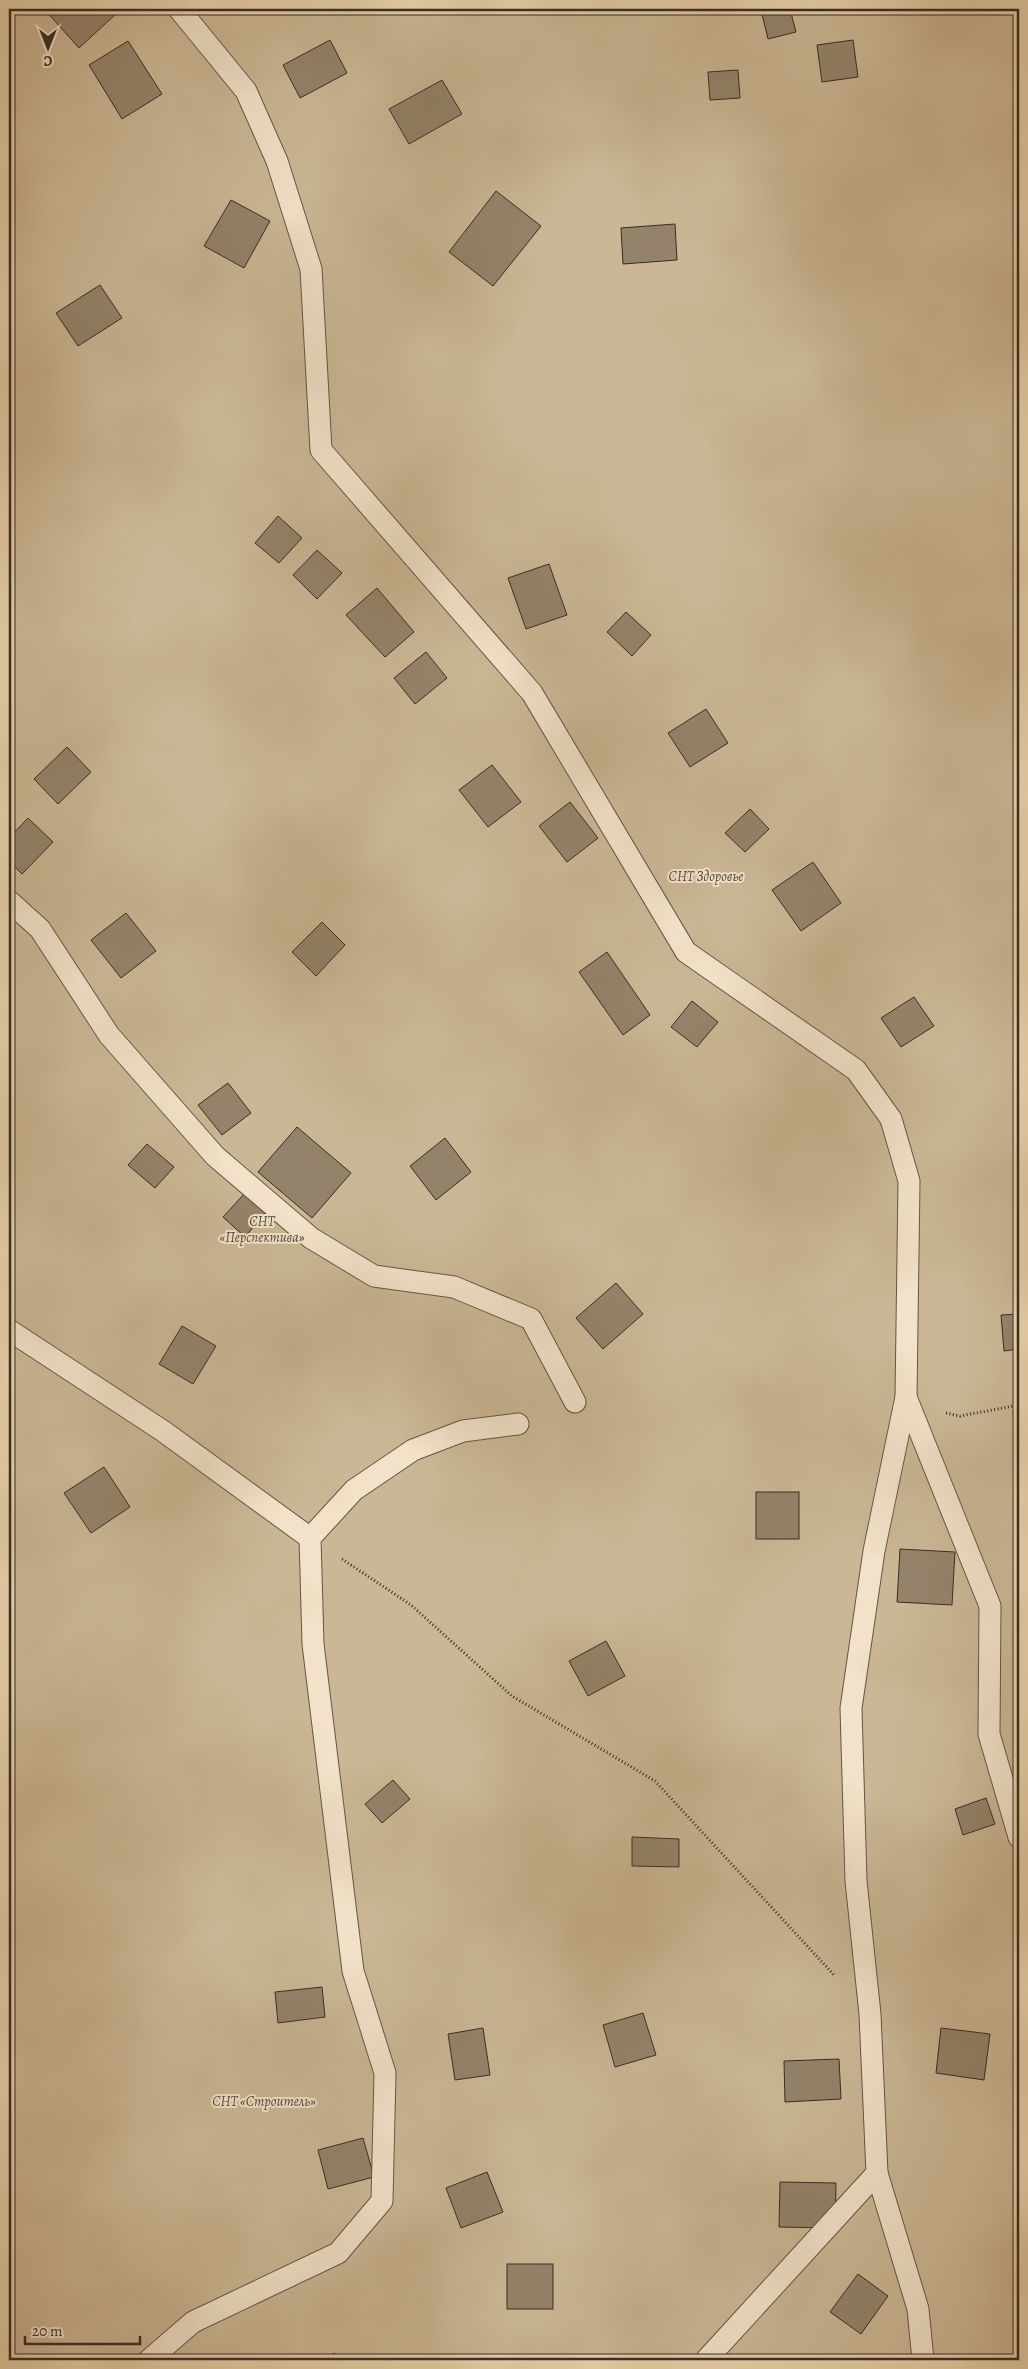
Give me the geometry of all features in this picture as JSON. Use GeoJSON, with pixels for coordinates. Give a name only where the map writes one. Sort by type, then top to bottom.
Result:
{"type":"FeatureCollection","features":[{"type":"Feature","properties":{"kind":"lane"},"geometry":{"type":"LineString","coordinates":[[179,9],[246,91],[277,160],[310,269],[321,450],[532,693],[686,952],[856,1070],[891,1119],[909,1181],[906,1398],[874,1551],[851,1708],[856,1881],[870,2014],[877,2173],[918,2309],[923,2360]]}},
{"type":"Feature","properties":{"kind":"lane"},"geometry":{"type":"LineString","coordinates":[[9,901],[40,929],[109,1035],[215,1156],[312,1238],[374,1276],[454,1286],[531,1319],[576,1402]]}},
{"type":"Feature","properties":{"kind":"lane"},"geometry":{"type":"LineString","coordinates":[[9,1330],[163,1431],[310,1538]]}},
{"type":"Feature","properties":{"kind":"lane"},"geometry":{"type":"LineString","coordinates":[[906,1398],[990,1606],[989,1734],[1019,1837]]}},
{"type":"Feature","properties":{"kind":"lane"},"geometry":{"type":"LineString","coordinates":[[148,2360],[193,2322],[338,2254],[382,2201],[385,2073],[353,1971],[313,1644],[310,1538],[354,1490],[412,1450],[463,1431],[518,1424]]}},
{"type":"Feature","properties":{"kind":"lane"},"geometry":{"type":"LineString","coordinates":[[706,2360],[877,2173]]}},
{"type":"Feature","properties":{"kind":"path"},"geometry":{"type":"LineString","coordinates":[[906,1398],[929,1408],[960,1416],[1019,1405]]}},
{"type":"Feature","properties":{"kind":"path"},"geometry":{"type":"LineString","coordinates":[[310,1538],[411,1604],[512,1696],[655,1781],[836,1978]]}},
{"type":"Feature","properties":{"kind":"green space"},"geometry":{"type":"Polygon","coordinates":[[[9,9],[1019,9],[1019,2360],[9,2360],[9,9]]]}},
{"type":"Feature","properties":{"kind":"building"},"geometry":{"type":"Polygon","coordinates":[[[46,9],[113,9],[117,13],[79,48],[46,9]]]}},
{"type":"Feature","properties":{"kind":"building"},"geometry":{"type":"Polygon","coordinates":[[[790,9],[796,32],[768,39],[761,10],[790,9]]]}},
{"type":"Feature","properties":{"kind":"building"},"geometry":{"type":"Polygon","coordinates":[[[330,40],[347,73],[300,98],[283,65],[330,40]]]}},
{"type":"Feature","properties":{"kind":"building"},"geometry":{"type":"Polygon","coordinates":[[[853,40],[858,77],[822,82],[817,45],[853,40]]]}},
{"type":"Feature","properties":{"kind":"building"},"geometry":{"type":"Polygon","coordinates":[[[128,41],[162,94],[122,119],[89,65],[128,41]]]}},
{"type":"Feature","properties":{"kind":"building"},"geometry":{"type":"Polygon","coordinates":[[[738,70],[740,98],[710,100],[708,72],[738,70]]]}},
{"type":"Feature","properties":{"kind":"building"},"geometry":{"type":"Polygon","coordinates":[[[442,80],[462,114],[409,144],[389,109],[442,80]]]}},
{"type":"Feature","properties":{"kind":"building"},"geometry":{"type":"Polygon","coordinates":[[[496,191],[541,226],[493,286],[449,252],[496,191]]]}},
{"type":"Feature","properties":{"kind":"building"},"geometry":{"type":"Polygon","coordinates":[[[231,200],[270,221],[244,268],[204,246],[231,200]]]}},
{"type":"Feature","properties":{"kind":"building"},"geometry":{"type":"Polygon","coordinates":[[[675,224],[677,260],[623,264],[621,228],[675,224]]]}},
{"type":"Feature","properties":{"kind":"building"},"geometry":{"type":"Polygon","coordinates":[[[100,285],[122,318],[78,346],[56,313],[100,285]]]}},
{"type":"Feature","properties":{"kind":"building"},"geometry":{"type":"Polygon","coordinates":[[[278,516],[302,538],[279,563],[255,543],[278,516]]]}},
{"type":"Feature","properties":{"kind":"building"},"geometry":{"type":"Polygon","coordinates":[[[317,550],[342,573],[317,599],[293,575],[317,550]]]}},
{"type":"Feature","properties":{"kind":"building"},"geometry":{"type":"Polygon","coordinates":[[[549,564],[567,615],[526,629],[508,578],[549,564]]]}},
{"type":"Feature","properties":{"kind":"building"},"geometry":{"type":"Polygon","coordinates":[[[377,588],[414,632],[385,657],[346,615],[377,588]]]}},
{"type":"Feature","properties":{"kind":"building"},"geometry":{"type":"Polygon","coordinates":[[[626,612],[651,635],[632,656],[607,632],[626,612]]]}},
{"type":"Feature","properties":{"kind":"building"},"geometry":{"type":"Polygon","coordinates":[[[426,652],[447,678],[415,704],[394,678],[426,652]]]}},
{"type":"Feature","properties":{"kind":"building"},"geometry":{"type":"Polygon","coordinates":[[[706,709],[728,743],[690,767],[668,733],[706,709]]]}},
{"type":"Feature","properties":{"kind":"building"},"geometry":{"type":"Polygon","coordinates":[[[67,747],[91,772],[58,804],[34,779],[67,747]]]}},
{"type":"Feature","properties":{"kind":"building"},"geometry":{"type":"Polygon","coordinates":[[[492,765],[521,802],[488,827],[459,790],[492,765]]]}},
{"type":"Feature","properties":{"kind":"building"},"geometry":{"type":"Polygon","coordinates":[[[570,802],[598,838],[567,862],[539,826],[570,802]]]}},
{"type":"Feature","properties":{"kind":"building"},"geometry":{"type":"Polygon","coordinates":[[[750,809],[769,829],[745,852],[725,833],[750,809]]]}},
{"type":"Feature","properties":{"kind":"building"},"geometry":{"type":"Polygon","coordinates":[[[28,818],[53,842],[22,874],[9,861],[9,838],[28,818]]]}},
{"type":"Feature","properties":{"kind":"building"},"geometry":{"type":"Polygon","coordinates":[[[813,862],[841,903],[801,931],[772,890],[813,862]]]}},
{"type":"Feature","properties":{"kind":"building"},"geometry":{"type":"Polygon","coordinates":[[[126,913],[156,951],[121,978],[91,940],[126,913]]]}},
{"type":"Feature","properties":{"kind":"building"},"geometry":{"type":"Polygon","coordinates":[[[322,922],[345,945],[316,976],[292,952],[322,922]]]}},
{"type":"Feature","properties":{"kind":"building"},"geometry":{"type":"Polygon","coordinates":[[[607,952],[650,1015],[623,1035],[579,972],[607,952]]]}},
{"type":"Feature","properties":{"kind":"building"},"geometry":{"type":"Polygon","coordinates":[[[914,997],[934,1026],[901,1047],[881,1018],[914,997]]]}},
{"type":"Feature","properties":{"kind":"building"},"geometry":{"type":"Polygon","coordinates":[[[692,1001],[718,1022],[697,1047],[671,1027],[692,1001]]]}},
{"type":"Feature","properties":{"kind":"building"},"geometry":{"type":"Polygon","coordinates":[[[228,1083],[251,1113],[222,1135],[198,1105],[228,1083]]]}},
{"type":"Feature","properties":{"kind":"building"},"geometry":{"type":"Polygon","coordinates":[[[297,1127],[351,1173],[312,1218],[258,1172],[297,1127]]]}},
{"type":"Feature","properties":{"kind":"building"},"geometry":{"type":"Polygon","coordinates":[[[445,1138],[471,1172],[436,1200],[410,1166],[445,1138]]]}},
{"type":"Feature","properties":{"kind":"building"},"geometry":{"type":"Polygon","coordinates":[[[147,1144],[174,1167],[155,1188],[128,1165],[147,1144]]]}},
{"type":"Feature","properties":{"kind":"building"},"geometry":{"type":"Polygon","coordinates":[[[244,1194],[265,1213],[245,1237],[223,1217],[244,1194]]]}},
{"type":"Feature","properties":{"kind":"building"},"geometry":{"type":"Polygon","coordinates":[[[616,1283],[643,1314],[603,1349],[576,1318],[616,1283]]]}},
{"type":"Feature","properties":{"kind":"building"},"geometry":{"type":"Polygon","coordinates":[[[1019,1314],[1019,1349],[1004,1351],[1001,1315],[1019,1314]]]}},
{"type":"Feature","properties":{"kind":"building"},"geometry":{"type":"Polygon","coordinates":[[[182,1326],[216,1346],[193,1384],[159,1364],[182,1326]]]}},
{"type":"Feature","properties":{"kind":"building"},"geometry":{"type":"Polygon","coordinates":[[[104,1467],[130,1507],[91,1533],[64,1493],[104,1467]]]}},
{"type":"Feature","properties":{"kind":"building"},"geometry":{"type":"Polygon","coordinates":[[[756,1492],[799,1492],[799,1539],[756,1539],[756,1492]]]}},
{"type":"Feature","properties":{"kind":"building"},"geometry":{"type":"Polygon","coordinates":[[[900,1549],[955,1552],[952,1605],[897,1602],[900,1549]]]}},
{"type":"Feature","properties":{"kind":"building"},"geometry":{"type":"Polygon","coordinates":[[[606,1641],[625,1676],[588,1696],[569,1661],[606,1641]]]}},
{"type":"Feature","properties":{"kind":"building"},"geometry":{"type":"Polygon","coordinates":[[[393,1780],[410,1799],[382,1823],[365,1804],[393,1780]]]}},
{"type":"Feature","properties":{"kind":"building"},"geometry":{"type":"Polygon","coordinates":[[[986,1798],[995,1824],[963,1835],[955,1809],[986,1798]]]}},
{"type":"Feature","properties":{"kind":"building"},"geometry":{"type":"Polygon","coordinates":[[[632,1837],[679,1839],[679,1867],[632,1866],[632,1837]]]}},
{"type":"Feature","properties":{"kind":"building"},"geometry":{"type":"Polygon","coordinates":[[[322,1987],[325,2017],[278,2023],[275,1992],[322,1987]]]}},
{"type":"Feature","properties":{"kind":"building"},"geometry":{"type":"Polygon","coordinates":[[[643,2013],[656,2055],[615,2067],[603,2025],[643,2013]]]}},
{"type":"Feature","properties":{"kind":"building"},"geometry":{"type":"Polygon","coordinates":[[[483,2028],[490,2075],[455,2080],[448,2034],[483,2028]]]}},
{"type":"Feature","properties":{"kind":"building"},"geometry":{"type":"Polygon","coordinates":[[[941,2028],[990,2034],[984,2080],[936,2073],[941,2028]]]}},
{"type":"Feature","properties":{"kind":"building"},"geometry":{"type":"Polygon","coordinates":[[[839,2059],[841,2099],[785,2102],[784,2061],[839,2059]]]}},
{"type":"Feature","properties":{"kind":"building"},"geometry":{"type":"Polygon","coordinates":[[[363,2138],[374,2177],[328,2189],[318,2150],[363,2138]]]}},
{"type":"Feature","properties":{"kind":"building"},"geometry":{"type":"Polygon","coordinates":[[[487,2172],[503,2212],[461,2228],[446,2188],[487,2172]]]}},
{"type":"Feature","properties":{"kind":"building"},"geometry":{"type":"Polygon","coordinates":[[[780,2182],[836,2183],[835,2228],[779,2227],[780,2182]]]}},
{"type":"Feature","properties":{"kind":"building"},"geometry":{"type":"Polygon","coordinates":[[[507,2264],[553,2264],[553,2309],[507,2309],[507,2264]]]}},
{"type":"Feature","properties":{"kind":"building"},"geometry":{"type":"Polygon","coordinates":[[[858,2274],[888,2296],[861,2334],[830,2312],[858,2274]]]}},
{"type":"Feature","properties":{"kind":"building"},"geometry":{"type":"Polygon","coordinates":[[[334,2353],[342,2360],[328,2360],[334,2353]]]}},
{"type":"Feature","properties":{"kind":"park label","name":"СНТ Здоровье"},"geometry":{"type":"Point","coordinates":[706,876]}},
{"type":"Feature","properties":{"kind":"park label","name":"СНТ «Перспектива»"},"geometry":{"type":"Point","coordinates":[262,1230]}},
{"type":"Feature","properties":{"kind":"park label","name":"СНТ «Строитель»"},"geometry":{"type":"Point","coordinates":[264,2101]}}]}
